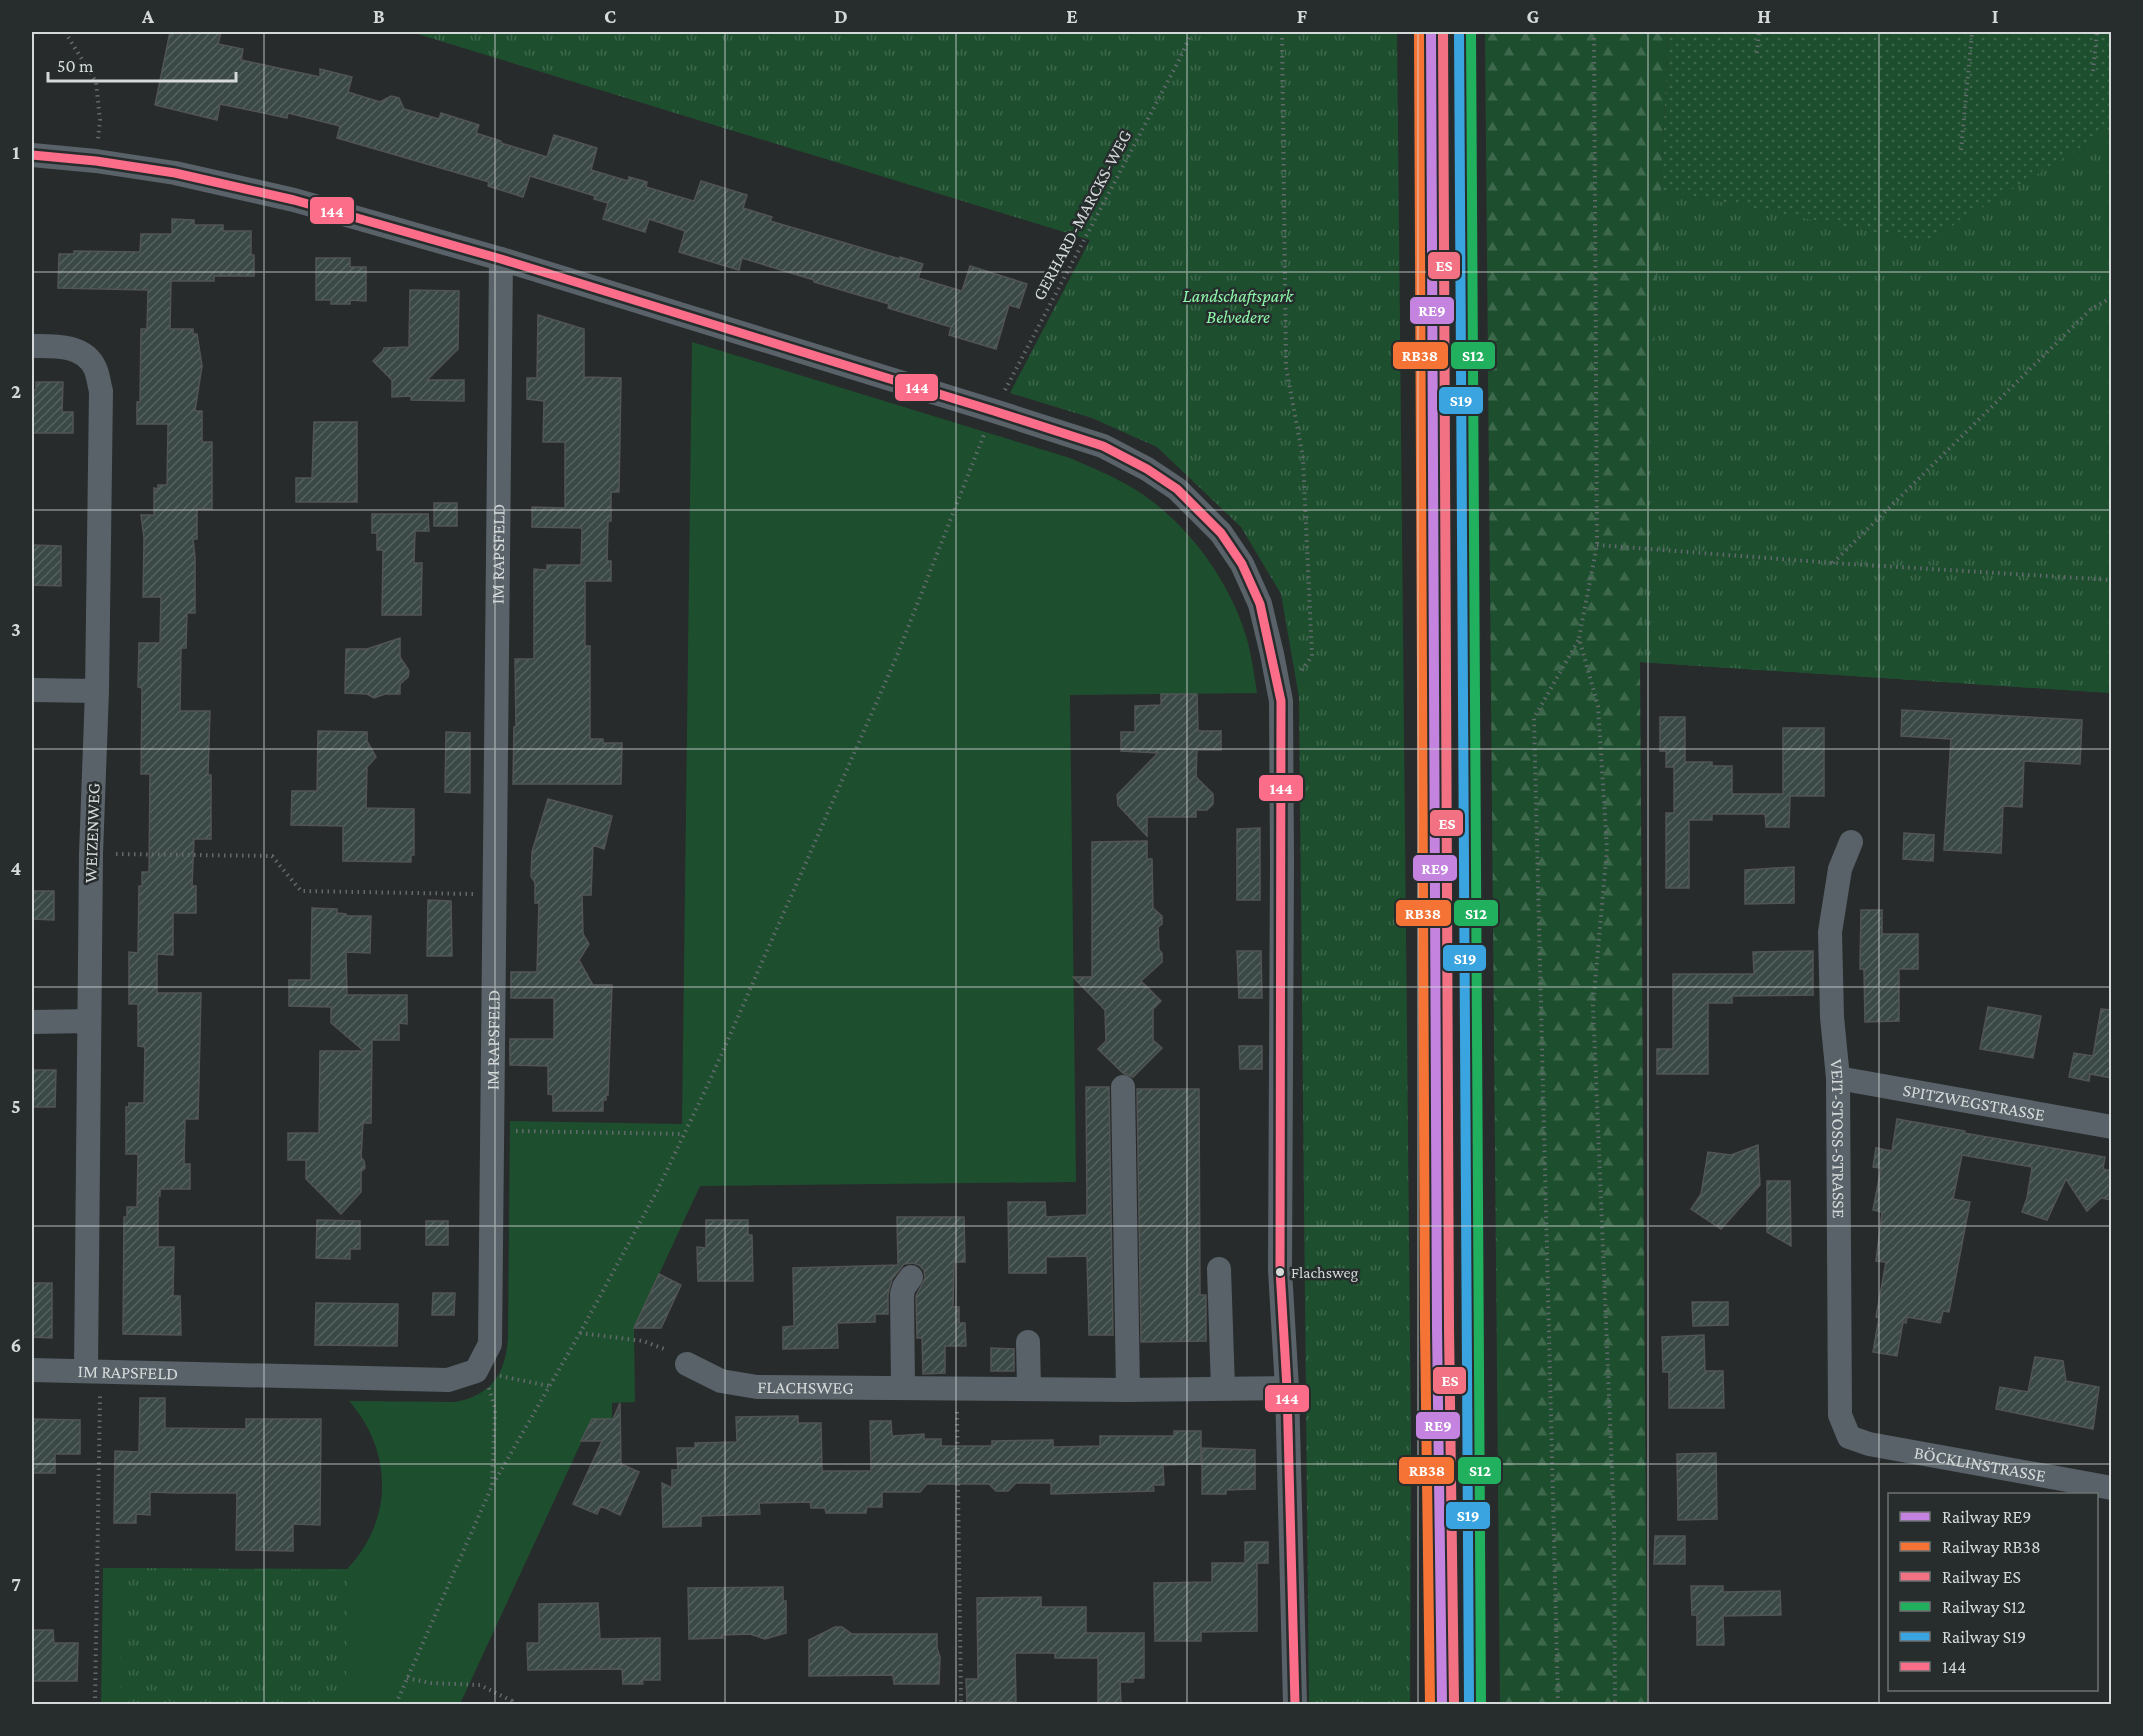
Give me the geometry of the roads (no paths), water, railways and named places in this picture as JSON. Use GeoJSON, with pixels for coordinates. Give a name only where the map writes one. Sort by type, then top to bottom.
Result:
{"type":"FeatureCollection","features":[{"type":"Feature","properties":{"kind":"street"},"geometry":{"type":"LineString","coordinates":[[32,154],[175,173],[294,200],[501,259],[994,411],[1103,446],[1147,469],[1177,489],[1221,533],[1242,564],[1260,604],[1281,701],[1280,1270],[1287,1388],[1295,1704]]}},
{"type":"Feature","properties":{"kind":"street","name":"IM RAPSFELD"},"geometry":{"type":"LineString","coordinates":[[32,1370],[448,1380],[476,1371],[490,1344],[501,259]]}},
{"type":"Feature","properties":{"kind":"street","name":"WEIZENWEG"},"geometry":{"type":"LineString","coordinates":[[32,346],[70,348],[85,354],[95,368],[101,391],[89,1021],[93,1370]]}},
{"type":"Feature","properties":{"kind":"street"},"geometry":{"type":"LineString","coordinates":[[32,690],[97,691]]}},
{"type":"Feature","properties":{"kind":"street","name":"VEIT-STOSS-STRASSE"},"geometry":{"type":"LineString","coordinates":[[1849,1437],[1840,1415],[1838,1078],[1832,1017],[1830,932],[1840,869],[1851,842]]}},
{"type":"Feature","properties":{"kind":"street"},"geometry":{"type":"LineString","coordinates":[[32,1022],[89,1021]]}},
{"type":"Feature","properties":{"kind":"street","name":"SPITZWEGSTRASSE"},"geometry":{"type":"LineString","coordinates":[[1838,1078],[2112,1127]]}},
{"type":"Feature","properties":{"kind":"street"},"geometry":{"type":"LineString","coordinates":[[1123,1087],[1128,1390]]}},
{"type":"Feature","properties":{"kind":"street"},"geometry":{"type":"LineString","coordinates":[[1220,1269],[1222,1389]]}},
{"type":"Feature","properties":{"kind":"street"},"geometry":{"type":"LineString","coordinates":[[903,1387],[902,1294],[911,1276]]}},
{"type":"Feature","properties":{"kind":"street"},"geometry":{"type":"LineString","coordinates":[[1028,1342],[1029,1388]]}},
{"type":"Feature","properties":{"kind":"street","name":"FLACHSWEG"},"geometry":{"type":"LineString","coordinates":[[687,1364],[721,1381],[757,1387],[1128,1390],[1287,1388]]}},
{"type":"Feature","properties":{"kind":"street","name":"BÖCKLINSTRASSE"},"geometry":{"type":"LineString","coordinates":[[1849,1437],[1869,1444],[2112,1488]]}},
{"type":"Feature","properties":{"kind":"rail line","name":"RB38"},"geometry":{"type":"LineString","coordinates":[[1419,32],[1425,1328],[1430,1704]]}},
{"type":"Feature","properties":{"kind":"rail line","name":"RE9"},"geometry":{"type":"LineString","coordinates":[[1431,32],[1437,1328],[1442,1704]]}},
{"type":"Feature","properties":{"kind":"rail line","name":"ES"},"geometry":{"type":"LineString","coordinates":[[1443,32],[1449,1328],[1454,1704]]}},
{"type":"Feature","properties":{"kind":"rail line","name":"S19"},"geometry":{"type":"LineString","coordinates":[[1459,32],[1469,1704]]}},
{"type":"Feature","properties":{"kind":"rail line","name":"S12"},"geometry":{"type":"LineString","coordinates":[[1471,32],[1481,1704]]}},
{"type":"Feature","properties":{"kind":"place","name":"Flachsweg"},"geometry":{"type":"Point","coordinates":[1280,1272]}},
{"type":"Feature","properties":{"kind":"park label","name":"Landschaftspark Belvedere"},"geometry":{"type":"Point","coordinates":[1238,306]}}]}
